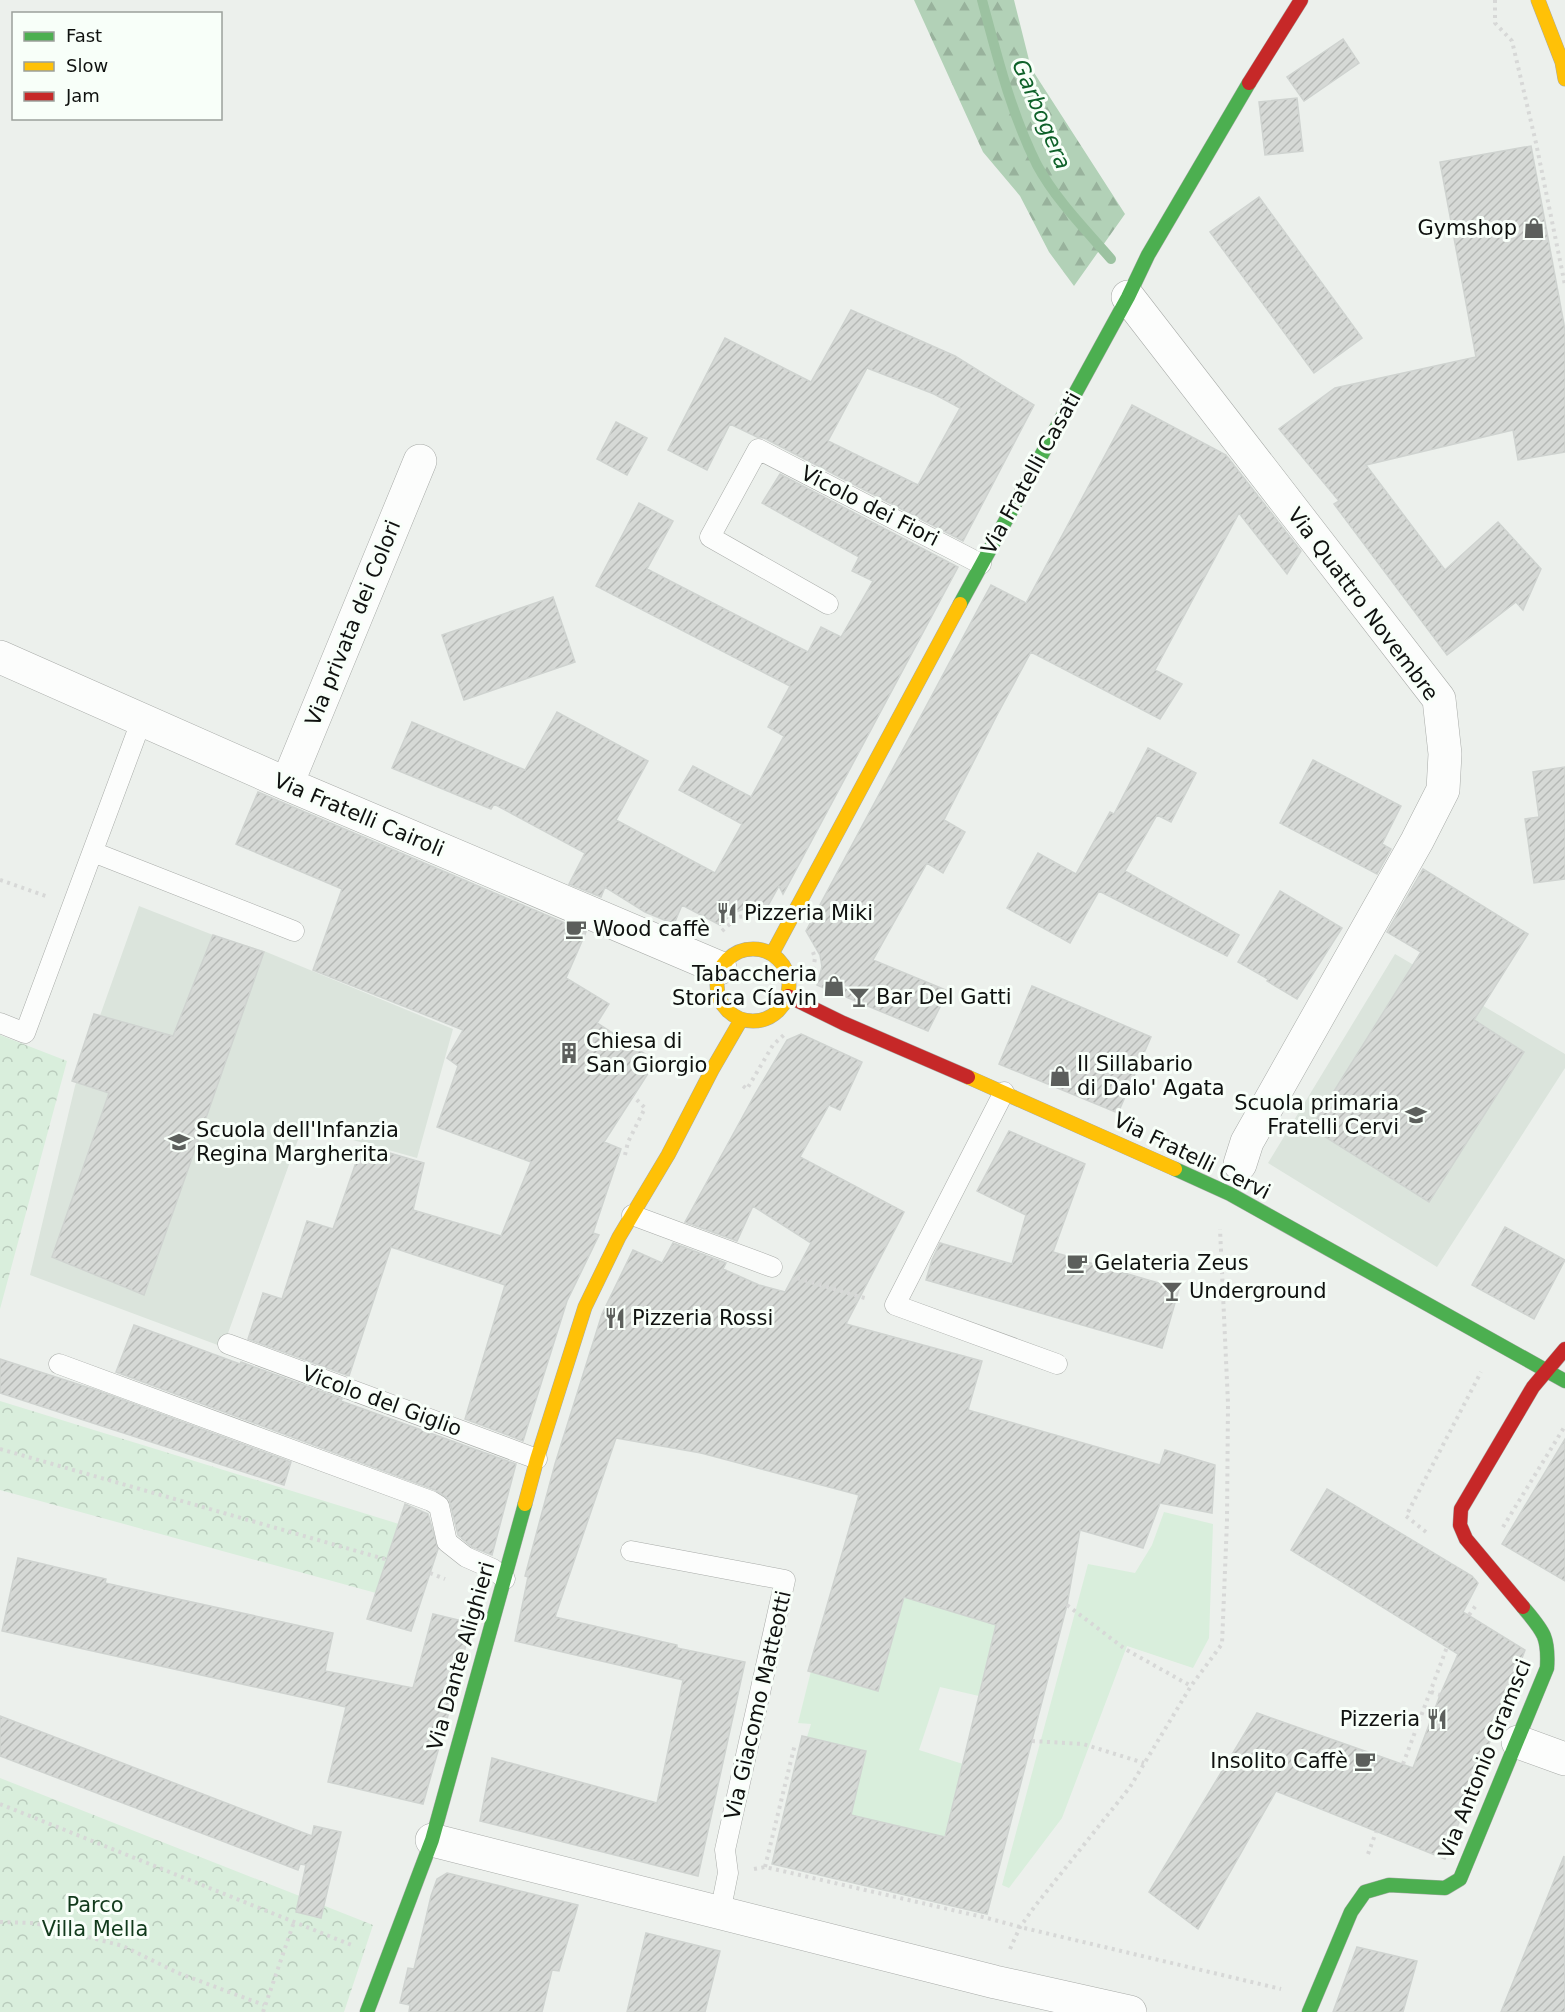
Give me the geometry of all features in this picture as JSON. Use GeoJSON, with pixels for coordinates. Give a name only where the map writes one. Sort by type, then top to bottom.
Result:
{"type":"FeatureCollection","features":[{"type":"Feature","properties":{"kind":"street","name":"Via Fratelli Casati"},"geometry":{"type":"LineString","coordinates":[[772,954],[981,564],[1128,297],[1148,255],[1236,104],[1301,0]]}},
{"type":"Feature","properties":{"kind":"street"},"geometry":{"type":"LineString","coordinates":[[1538,0],[1562,62],[1565,79]]}},
{"type":"Feature","properties":{"kind":"street"},"geometry":{"type":"LineString","coordinates":[[1562,62],[1564,30]]}},
{"type":"Feature","properties":{"kind":"street","name":"Via Quattro Novembre"},"geometry":{"type":"LineString","coordinates":[[1128,297],[1439,699],[1445,754],[1443,790],[1417,841],[1247,1142],[1235,1179]]}},
{"type":"Feature","properties":{"kind":"street","name":"Via privata dei Colori"},"geometry":{"type":"LineString","coordinates":[[286,784],[420,461]]}},
{"type":"Feature","properties":{"kind":"street","name":"Via Fratelli Cairoli"},"geometry":{"type":"LineString","coordinates":[[0,657],[286,784],[720,968]]}},
{"type":"Feature","properties":{"kind":"street"},"geometry":{"type":"LineString","coordinates":[[749,949],[772,954],[782,962],[787,972],[788,996],[776,1014],[756,1022],[741,1020],[726,1010],[720,1000],[717,979],[720,968],[737,952],[749,949]]}},
{"type":"Feature","properties":{"kind":"street","name":"Via Fratelli Cervi"},"geometry":{"type":"LineString","coordinates":[[788,996],[843,1023],[1004,1092],[1235,1179],[1518,1355],[1565,1381]]}},
{"type":"Feature","properties":{"kind":"street","name":"Via Dante Alighieri"},"geometry":{"type":"LineString","coordinates":[[367,2012],[432,1839],[537,1459],[585,1307],[619,1236],[668,1155],[711,1070],[741,1020]]}},
{"type":"Feature","properties":{"kind":"street","name":"Via Antonio Gramsci"},"geometry":{"type":"LineString","coordinates":[[1309,2012],[1351,1912],[1365,1892],[1389,1885],[1445,1888],[1460,1879],[1547,1668],[1548,1648],[1542,1630],[1466,1539],[1460,1525],[1461,1509],[1533,1387],[1565,1349]]}},
{"type":"Feature","properties":{"kind":"street"},"geometry":{"type":"LineString","coordinates":[[1518,1742],[1565,1759]]}},
{"type":"Feature","properties":{"kind":"street"},"geometry":{"type":"LineString","coordinates":[[432,1839],[995,1982],[1130,2012]]}},
{"type":"Feature","properties":{"kind":"lane","name":"Vicolo dei Fiori"},"geometry":{"type":"LineString","coordinates":[[828,604],[710,537],[758,449],[981,564]]}},
{"type":"Feature","properties":{"kind":"lane"},"geometry":{"type":"LineString","coordinates":[[0,1023],[25,1033],[142,719]]}},
{"type":"Feature","properties":{"kind":"lane"},"geometry":{"type":"LineString","coordinates":[[93,852],[294,931]]}},
{"type":"Feature","properties":{"kind":"lane"},"geometry":{"type":"LineString","coordinates":[[1004,1092],[895,1305],[1057,1364]]}},
{"type":"Feature","properties":{"kind":"lane"},"geometry":{"type":"LineString","coordinates":[[632,1215],[772,1267]]}},
{"type":"Feature","properties":{"kind":"lane","name":"Vicolo del Giglio"},"geometry":{"type":"LineString","coordinates":[[228,1344],[537,1459]]}},
{"type":"Feature","properties":{"kind":"lane"},"geometry":{"type":"LineString","coordinates":[[59,1364],[431,1501],[439,1506],[447,1542],[466,1557],[493,1569],[505,1579]]}},
{"type":"Feature","properties":{"kind":"lane","name":"Via Giacomo Matteotti"},"geometry":{"type":"LineString","coordinates":[[631,1551],[785,1580],[725,1850],[728,1873],[720,1913]]}},
{"type":"Feature","properties":{"kind":"path"},"geometry":{"type":"LineString","coordinates":[[1496,0],[1495,23],[1512,41],[1536,143],[1565,285]]}},
{"type":"Feature","properties":{"kind":"path"},"geometry":{"type":"LineString","coordinates":[[0,880],[72,904]]}},
{"type":"Feature","properties":{"kind":"path"},"geometry":{"type":"LineString","coordinates":[[995,1982],[1020,1927],[1130,1787],[1191,1686],[1222,1644],[1227,1521],[1228,1403],[1220,1230],[1235,1179]]}},
{"type":"Feature","properties":{"kind":"path"},"geometry":{"type":"LineString","coordinates":[[772,1267],[798,1278],[862,1298],[895,1305]]}},
{"type":"Feature","properties":{"kind":"path"},"geometry":{"type":"LineString","coordinates":[[1501,1531],[1565,1426]]}},
{"type":"Feature","properties":{"kind":"path"},"geometry":{"type":"LineString","coordinates":[[0,1449],[388,1560]]}},
{"type":"Feature","properties":{"kind":"path"},"geometry":{"type":"LineString","coordinates":[[1067,1605],[1125,1649],[1191,1686]]}},
{"type":"Feature","properties":{"kind":"path"},"geometry":{"type":"LineString","coordinates":[[1403,1764],[1447,1647]]}},
{"type":"Feature","properties":{"kind":"path"},"geometry":{"type":"LineString","coordinates":[[1431,1692],[1440,1695]]}},
{"type":"Feature","properties":{"kind":"path"},"geometry":{"type":"LineString","coordinates":[[1032,1741],[1083,1744],[1144,1763]]}},
{"type":"Feature","properties":{"kind":"path"},"geometry":{"type":"LineString","coordinates":[[765,1867],[795,1744]]}},
{"type":"Feature","properties":{"kind":"path"},"geometry":{"type":"LineString","coordinates":[[0,1804],[354,1946]]}},
{"type":"Feature","properties":{"kind":"path"},"geometry":{"type":"LineString","coordinates":[[1367,1856],[1376,1832]]}},
{"type":"Feature","properties":{"kind":"path"},"geometry":{"type":"LineString","coordinates":[[728,1873],[765,1867],[1287,1991]]}},
{"type":"Feature","properties":{"kind":"path"},"geometry":{"type":"LineString","coordinates":[[0,1922],[34,1923],[123,1946],[178,1973],[264,2005]]}},
{"type":"Feature","properties":{"kind":"path"},"geometry":{"type":"LineString","coordinates":[[263,2012],[294,1922]]}},
{"type":"Feature","properties":{"kind":"shaded area","name":"Scuola dell'Infanzia Regina Margherita"},"geometry":{"type":"Polygon","coordinates":[[[139,906],[213,935],[264,951],[453,1029],[417,1158],[303,1126],[223,1347],[30,1275],[75,1086],[139,906]]]}},
{"type":"Feature","properties":{"kind":"shaded area","name":"Scuola primaria Fratelli Cervi"},"geometry":{"type":"Polygon","coordinates":[[[1395,954],[1565,1054],[1565,1068],[1437,1267],[1268,1163],[1395,954]]]}},
{"type":"Feature","properties":{"kind":"green space"},"geometry":{"type":"Polygon","coordinates":[[[914,0],[1014,0],[1031,68],[1125,214],[1074,286],[1049,252],[1020,196],[983,152],[914,0]]]}},
{"type":"Feature","properties":{"kind":"green space"},"geometry":{"type":"Polygon","coordinates":[[[0,1035],[67,1061],[0,1309],[0,1035]]]}},
{"type":"Feature","properties":{"kind":"green space"},"geometry":{"type":"Polygon","coordinates":[[[0,1401],[399,1524],[376,1593],[0,1490],[0,1401]]]}},
{"type":"Feature","properties":{"kind":"green space"},"geometry":{"type":"Polygon","coordinates":[[[935,1491],[948,1610],[996,1625],[979,1696],[940,1687],[919,1750],[963,1764],[945,1837],[851,1815],[866,1751],[807,1737],[811,1724],[798,1723],[811,1671],[878,1690],[935,1491]]]}},
{"type":"Feature","properties":{"kind":"green space"},"geometry":{"type":"Polygon","coordinates":[[[1164,1512],[1213,1524],[1209,1638],[1193,1668],[1127,1646],[1062,1818],[1009,1888],[1002,1885],[1088,1564],[1135,1573],[1152,1545],[1164,1512]]]}},
{"type":"Feature","properties":{"kind":"green space","name":"Parco Villa Mella"},"geometry":{"type":"Polygon","coordinates":[[[0,1778],[373,1925],[344,2012],[0,2012],[0,1778]]]}},
{"type":"Feature","properties":{"kind":"building"},"geometry":{"type":"Polygon","coordinates":[[[1343,39],[1359,63],[1304,101],[1287,77],[1343,39]]]}},
{"type":"Feature","properties":{"kind":"building"},"geometry":{"type":"Polygon","coordinates":[[[1297,98],[1303,151],[1265,155],[1259,102],[1297,98]]]}},
{"type":"Feature","properties":{"kind":"building"},"geometry":{"type":"Polygon","coordinates":[[[1531,146],[1565,330],[1565,452],[1518,460],[1513,430],[1366,465],[1445,570],[1498,522],[1541,569],[1523,610],[1516,602],[1447,655],[1334,504],[1339,501],[1279,429],[1335,388],[1476,357],[1440,162],[1531,146]]]}},
{"type":"Feature","properties":{"kind":"building"},"geometry":{"type":"Polygon","coordinates":[[[1259,197],[1362,338],[1314,373],[1210,232],[1259,197]]]}},
{"type":"Feature","properties":{"kind":"building"},"geometry":{"type":"Polygon","coordinates":[[[851,310],[955,356],[1034,405],[963,541],[764,438],[730,424],[707,470],[668,450],[725,338],[811,382],[851,310]],[[867,368],[828,441],[918,485],[960,408],[934,394],[867,368]]]}},
{"type":"Feature","properties":{"kind":"building"},"geometry":{"type":"Polygon","coordinates":[[[1132,405],[1226,455],[1301,551],[1287,574],[1239,513],[1155,670],[1182,684],[1160,719],[1031,652],[944,820],[965,832],[943,873],[927,863],[873,960],[948,991],[928,1031],[817,985],[822,967],[820,955],[806,931],[991,585],[1026,603],[1132,405]]]}},
{"type":"Feature","properties":{"kind":"building"},"geometry":{"type":"Polygon","coordinates":[[[616,422],[647,438],[627,475],[597,459],[616,422]]]}},
{"type":"Feature","properties":{"kind":"building"},"geometry":{"type":"Polygon","coordinates":[[[780,474],[958,567],[783,894],[779,886],[765,911],[744,909],[733,913],[720,925],[682,905],[674,924],[645,912],[605,887],[601,897],[569,884],[585,853],[494,804],[491,809],[392,768],[412,722],[525,770],[557,712],[648,761],[616,820],[715,873],[742,824],[679,790],[693,766],[751,797],[784,736],[768,727],[790,686],[596,586],[639,503],[673,521],[647,569],[808,652],[821,627],[841,637],[873,581],[852,571],[859,557],[762,503],[780,474]]]}},
{"type":"Feature","properties":{"kind":"building"},"geometry":{"type":"Polygon","coordinates":[[[553,597],[575,662],[464,700],[442,635],[553,597]]]}},
{"type":"Feature","properties":{"kind":"building"},"geometry":{"type":"Polygon","coordinates":[[[1148,748],[1196,773],[1171,822],[1157,815],[1125,871],[1239,935],[1227,956],[1099,891],[1070,943],[1007,908],[1038,853],[1076,874],[1110,812],[1114,814],[1148,748]]]}},
{"type":"Feature","properties":{"kind":"building"},"geometry":{"type":"Polygon","coordinates":[[[1313,760],[1401,806],[1382,844],[1391,849],[1377,874],[1280,823],[1313,760]]]}},
{"type":"Feature","properties":{"kind":"building"},"geometry":{"type":"Polygon","coordinates":[[[1565,767],[1565,879],[1534,883],[1525,819],[1539,817],[1533,772],[1565,767]]]}},
{"type":"Feature","properties":{"kind":"building"},"geometry":{"type":"Polygon","coordinates":[[[258,792],[586,932],[566,978],[609,1004],[597,1023],[656,1061],[604,1142],[621,1149],[593,1233],[599,1235],[567,1301],[523,1441],[465,1419],[505,1285],[391,1247],[349,1376],[248,1339],[263,1293],[282,1299],[307,1221],[333,1229],[362,1145],[424,1163],[413,1210],[501,1236],[531,1162],[437,1127],[458,1066],[447,1058],[463,1030],[313,970],[342,889],[236,844],[258,792]]]}},
{"type":"Feature","properties":{"kind":"building"},"geometry":{"type":"Polygon","coordinates":[[[1423,869],[1528,934],[1474,1020],[1524,1052],[1429,1202],[1311,1128],[1421,952],[1387,932],[1423,869]]]}},
{"type":"Feature","properties":{"kind":"building"},"geometry":{"type":"Polygon","coordinates":[[[1280,891],[1342,928],[1297,999],[1238,962],[1280,891]]]}},
{"type":"Feature","properties":{"kind":"building"},"geometry":{"type":"Polygon","coordinates":[[[213,935],[264,952],[144,1295],[52,1257],[109,1093],[72,1081],[94,1014],[173,1036],[213,935]]]}},
{"type":"Feature","properties":{"kind":"building"},"geometry":{"type":"Polygon","coordinates":[[[1032,986],[1151,1037],[1118,1113],[999,1064],[1032,986]]]}},
{"type":"Feature","properties":{"kind":"building"},"geometry":{"type":"Polygon","coordinates":[[[801,1034],[862,1062],[840,1110],[829,1105],[800,1157],[904,1212],[846,1324],[982,1361],[968,1410],[1160,1465],[1165,1450],[1215,1465],[1212,1513],[1160,1503],[1143,1548],[1080,1530],[1067,1605],[987,1914],[772,1864],[802,1736],[866,1751],[851,1815],[945,1837],[996,1625],[904,1597],[878,1691],[808,1671],[859,1495],[701,1453],[616,1438],[555,1617],[677,1645],[677,1648],[745,1662],[698,1876],[480,1821],[492,1758],[657,1803],[683,1680],[515,1641],[528,1577],[525,1576],[555,1464],[602,1314],[633,1250],[662,1263],[673,1243],[726,1263],[723,1269],[759,1285],[785,1292],[811,1243],[753,1206],[737,1241],[685,1222],[787,1040],[801,1034]]]}},
{"type":"Feature","properties":{"kind":"building"},"geometry":{"type":"Polygon","coordinates":[[[1009,1131],[1085,1164],[1053,1252],[1179,1289],[1162,1348],[926,1280],[940,1243],[1012,1264],[1026,1215],[977,1191],[1009,1131]]]}},
{"type":"Feature","properties":{"kind":"building"},"geometry":{"type":"Polygon","coordinates":[[[1505,1227],[1565,1260],[1534,1319],[1472,1285],[1505,1227]]]}},
{"type":"Feature","properties":{"kind":"building"},"geometry":{"type":"Polygon","coordinates":[[[134,1325],[240,1364],[241,1362],[516,1464],[492,1555],[472,1547],[458,1535],[449,1499],[435,1490],[116,1372],[134,1325]]]}},
{"type":"Feature","properties":{"kind":"building"},"geometry":{"type":"Polygon","coordinates":[[[0,1359],[96,1390],[291,1462],[284,1485],[0,1393],[0,1359]]]}},
{"type":"Feature","properties":{"kind":"building"},"geometry":{"type":"Polygon","coordinates":[[[1565,1439],[1565,1581],[1502,1544],[1565,1439]]]}},
{"type":"Feature","properties":{"kind":"building"},"geometry":{"type":"Polygon","coordinates":[[[1327,1489],[1472,1576],[1478,1583],[1463,1612],[1525,1650],[1445,1859],[1276,1791],[1198,1929],[1149,1892],[1257,1713],[1413,1768],[1458,1654],[1291,1550],[1327,1489]]]}},
{"type":"Feature","properties":{"kind":"building"},"geometry":{"type":"Polygon","coordinates":[[[405,1504],[428,1514],[438,1549],[411,1631],[367,1619],[405,1504]]]}},
{"type":"Feature","properties":{"kind":"building"},"geometry":{"type":"Polygon","coordinates":[[[18,1558],[106,1579],[105,1583],[333,1633],[325,1671],[413,1688],[433,1614],[471,1623],[456,1687],[423,1804],[328,1782],[346,1707],[2,1631],[18,1558]]]}},
{"type":"Feature","properties":{"kind":"building"},"geometry":{"type":"Polygon","coordinates":[[[0,1716],[312,1836],[314,1826],[341,1832],[321,1918],[296,1912],[306,1865],[300,1864],[298,1870],[0,1756],[0,1716]]]}},
{"type":"Feature","properties":{"kind":"building"},"geometry":{"type":"Polygon","coordinates":[[[1564,1856],[1565,2012],[1501,2012],[1564,1856]]]}},
{"type":"Feature","properties":{"kind":"building"},"geometry":{"type":"Polygon","coordinates":[[[447,1873],[578,1905],[559,1971],[552,1970],[542,2012],[409,2012],[410,2005],[400,2003],[408,1968],[414,1969],[437,1879],[447,1873]]]}},
{"type":"Feature","properties":{"kind":"building"},"geometry":{"type":"Polygon","coordinates":[[[646,1933],[720,1951],[705,2012],[627,2012],[646,1933]]]}},
{"type":"Feature","properties":{"kind":"building"},"geometry":{"type":"Polygon","coordinates":[[[1357,1947],[1417,1961],[1403,2012],[1333,2012],[1357,1947]]]}},
{"type":"Feature","properties":{"kind":"waterway","name":"Garbogera"},"geometry":{"type":"LineString","coordinates":[[982,0],[1012,105],[1037,165],[1062,202],[1111,259]]}},
{"type":"Feature","properties":{"kind":"traffic: fast"},"geometry":{"type":"LineString","coordinates":[[960,604],[1128,297],[1148,255],[1249,83]]}},
{"type":"Feature","properties":{"kind":"traffic: fast"},"geometry":{"type":"LineString","coordinates":[[1175,1169],[1230,1194],[1565,1381]]}},
{"type":"Feature","properties":{"kind":"traffic: fast"},"geometry":{"type":"LineString","coordinates":[[367,2012],[432,1840],[525,1504]]}},
{"type":"Feature","properties":{"kind":"traffic: fast"},"geometry":{"type":"LineString","coordinates":[[1309,2012],[1351,1912],[1365,1892],[1389,1885],[1445,1888],[1460,1879],[1547,1668],[1546,1641],[1523,1607]]}},
{"type":"Feature","properties":{"kind":"traffic: slow"},"geometry":{"type":"LineString","coordinates":[[1538,0],[1562,62],[1565,79]]}},
{"type":"Feature","properties":{"kind":"traffic: slow"},"geometry":{"type":"LineString","coordinates":[[772,954],[960,604]]}},
{"type":"Feature","properties":{"kind":"traffic: slow"},"geometry":{"type":"LineString","coordinates":[[760,949],[779,959],[787,971],[789,985],[787,999],[779,1011],[767,1019],[746,1021],[727,1011],[719,999],[717,978],[727,959],[739,951],[760,949]]}},
{"type":"Feature","properties":{"kind":"traffic: slow"},"geometry":{"type":"LineString","coordinates":[[525,1504],[585,1307],[619,1237],[668,1155],[741,1020]]}},
{"type":"Feature","properties":{"kind":"traffic: slow"},"geometry":{"type":"LineString","coordinates":[[968,1077],[1175,1169]]}},
{"type":"Feature","properties":{"kind":"traffic: jam"},"geometry":{"type":"LineString","coordinates":[[1249,83],[1301,0]]}},
{"type":"Feature","properties":{"kind":"traffic: jam"},"geometry":{"type":"LineString","coordinates":[[788,996],[843,1023],[968,1077]]}},
{"type":"Feature","properties":{"kind":"traffic: jam"},"geometry":{"type":"LineString","coordinates":[[1523,1607],[1466,1539],[1460,1525],[1461,1509],[1533,1387],[1565,1349]]}},
{"type":"Feature","properties":{"kind":"place","name":"Gymshop"},"geometry":{"type":"Point","coordinates":[1534,228]}},
{"type":"Feature","properties":{"kind":"place","name":"Pizzeria Miki"},"geometry":{"type":"Point","coordinates":[727,913]}},
{"type":"Feature","properties":{"kind":"place","name":"Wood caffè"},"geometry":{"type":"Point","coordinates":[576,929]}},
{"type":"Feature","properties":{"kind":"place","name":"Tabaccheria Storica Cíavin"},"geometry":{"type":"Point","coordinates":[834,986]}},
{"type":"Feature","properties":{"kind":"place","name":"Bar Del Gatti"},"geometry":{"type":"Point","coordinates":[859,997]}},
{"type":"Feature","properties":{"kind":"place","name":"Chiesa di San Giorgio"},"geometry":{"type":"Point","coordinates":[569,1053]}},
{"type":"Feature","properties":{"kind":"place","name":"Il Sillabario di Dalo' Agata"},"geometry":{"type":"Point","coordinates":[1060,1076]}},
{"type":"Feature","properties":{"kind":"place","name":"Scuola primaria Fratelli Cervi"},"geometry":{"type":"Point","coordinates":[1416,1115]}},
{"type":"Feature","properties":{"kind":"place","name":"Scuola dell'Infanzia Regina Margherita"},"geometry":{"type":"Point","coordinates":[179,1142]}},
{"type":"Feature","properties":{"kind":"place","name":"Gelateria Zeus"},"geometry":{"type":"Point","coordinates":[1077,1263]}},
{"type":"Feature","properties":{"kind":"place","name":"Underground"},"geometry":{"type":"Point","coordinates":[1172,1291]}},
{"type":"Feature","properties":{"kind":"place","name":"Pizzeria Rossi"},"geometry":{"type":"Point","coordinates":[615,1318]}},
{"type":"Feature","properties":{"kind":"place","name":"Pizzeria"},"geometry":{"type":"Point","coordinates":[1437,1719]}},
{"type":"Feature","properties":{"kind":"place","name":"Insolito Caffè"},"geometry":{"type":"Point","coordinates":[1365,1761]}}]}
